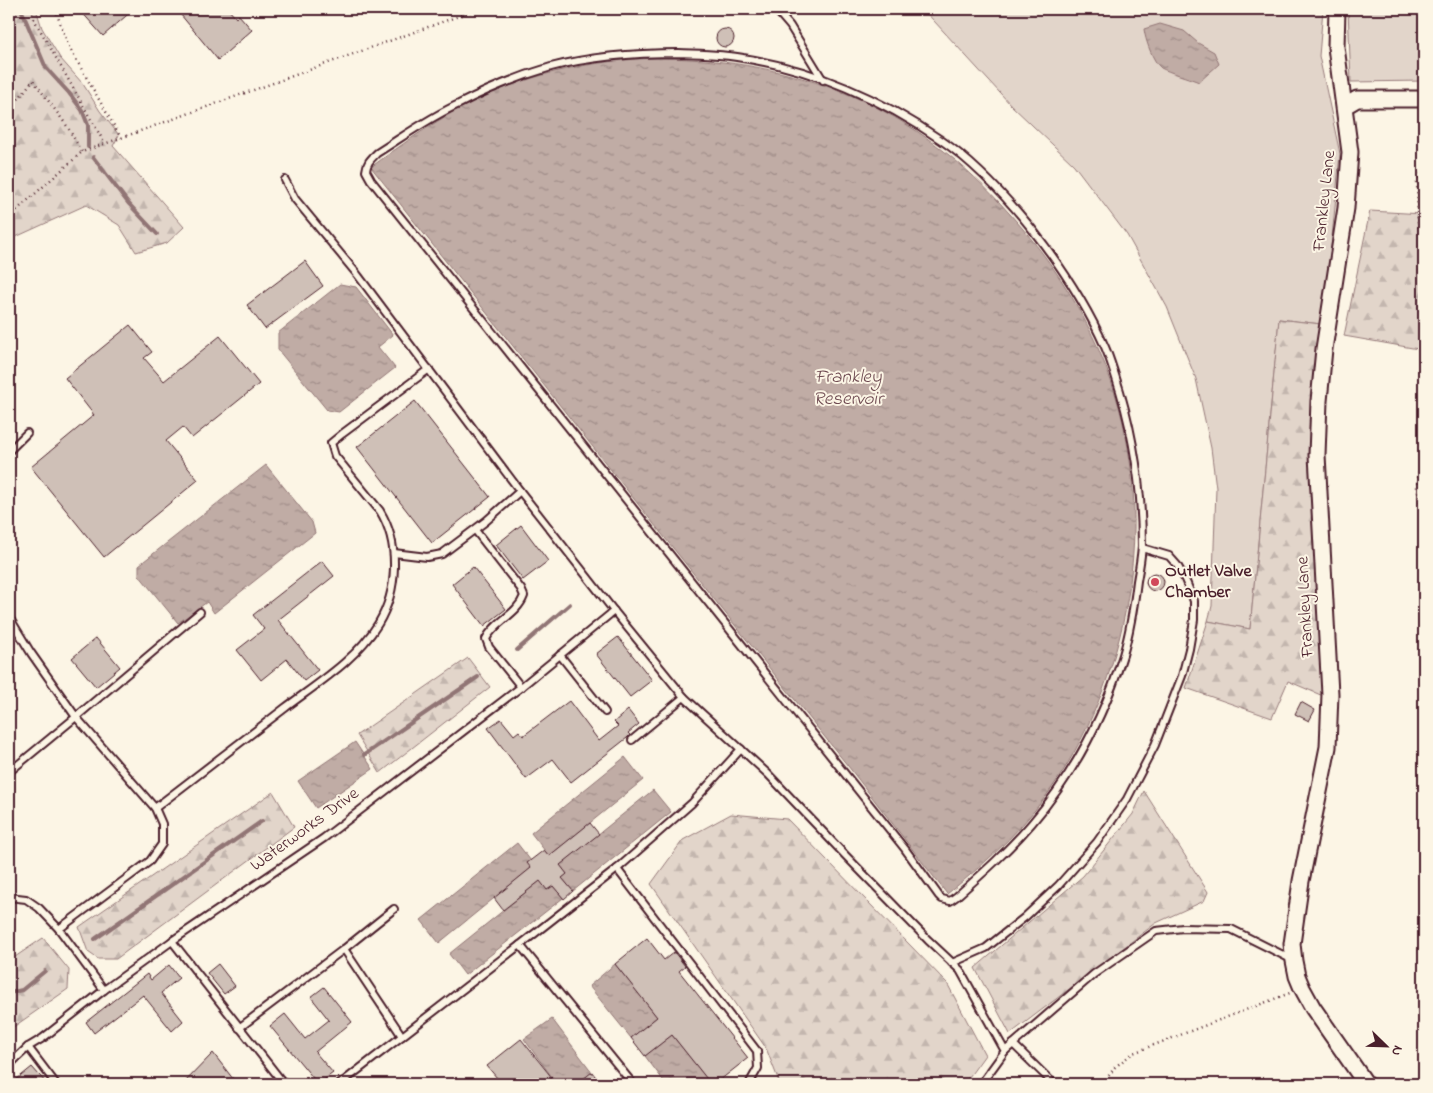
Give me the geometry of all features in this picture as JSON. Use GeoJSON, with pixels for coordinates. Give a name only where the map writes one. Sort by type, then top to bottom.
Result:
{"type":"FeatureCollection","features":[{"type":"Feature","properties":{"kind":"street","name":"Frankley Lane"},"geometry":{"type":"LineString","coordinates":[[1337,9],[1336,47],[1350,152],[1347,198],[1318,401],[1317,455],[1330,694],[1328,747],[1301,881],[1292,944],[1297,976],[1302,988],[1313,1008],[1366,1084]]}},
{"type":"Feature","properties":{"kind":"street"},"geometry":{"type":"LineString","coordinates":[[1345,106],[1357,99],[1424,99]]}},
{"type":"Feature","properties":{"kind":"lane"},"geometry":{"type":"LineString","coordinates":[[767,9],[778,12],[790,26],[823,80]]}},
{"type":"Feature","properties":{"kind":"lane"},"geometry":{"type":"LineString","coordinates":[[663,53],[741,57],[799,71],[869,98],[943,141],[982,175],[1018,211],[1053,256],[1076,291],[1106,348],[1123,400],[1134,448],[1139,491],[1142,548],[1132,615],[1123,655],[1096,724],[1073,766],[1046,806],[1015,841],[957,896],[950,901],[942,899],[905,849],[377,188],[366,171],[367,164],[378,153],[431,119],[459,104],[521,77],[561,65],[620,55],[663,53]]}},
{"type":"Feature","properties":{"kind":"lane"},"geometry":{"type":"LineString","coordinates":[[285,180],[295,199],[357,274],[520,492],[684,697],[768,774],[852,864],[960,970],[1005,1051]]}},
{"type":"Feature","properties":{"kind":"lane"},"geometry":{"type":"LineString","coordinates":[[155,808],[332,674],[363,644],[379,623],[392,589],[394,553],[386,520],[334,456],[331,443],[428,369]]}},
{"type":"Feature","properties":{"kind":"lane"},"geometry":{"type":"LineString","coordinates":[[9,451],[28,433]]}},
{"type":"Feature","properties":{"kind":"lane"},"geometry":{"type":"LineString","coordinates":[[394,553],[427,557],[442,554],[475,530],[520,492]]}},
{"type":"Feature","properties":{"kind":"lane"},"geometry":{"type":"LineString","coordinates":[[475,530],[521,589],[524,596],[519,606],[499,623],[486,639],[489,647],[521,687]]}},
{"type":"Feature","properties":{"kind":"lane"},"geometry":{"type":"LineString","coordinates":[[952,963],[986,948],[1025,917],[1058,886],[1097,842],[1127,799],[1155,745],[1182,676],[1194,620],[1194,601],[1184,577],[1169,556],[1142,548]]}},
{"type":"Feature","properties":{"kind":"lane","name":"Waterworks Drive"},"geometry":{"type":"LineString","coordinates":[[9,1065],[28,1047],[43,1038],[104,990],[172,941],[324,838],[521,687],[614,611]]}},
{"type":"Feature","properties":{"kind":"lane"},"geometry":{"type":"LineString","coordinates":[[9,772],[76,718],[200,612]]}},
{"type":"Feature","properties":{"kind":"lane"},"geometry":{"type":"LineString","coordinates":[[9,617],[31,653],[76,718],[155,808],[162,824],[162,844],[150,861],[59,928]]}},
{"type":"Feature","properties":{"kind":"lane"},"geometry":{"type":"LineString","coordinates":[[560,655],[605,712]]}},
{"type":"Feature","properties":{"kind":"lane"},"geometry":{"type":"LineString","coordinates":[[632,740],[684,697]]}},
{"type":"Feature","properties":{"kind":"lane"},"geometry":{"type":"LineString","coordinates":[[340,1084],[617,869],[692,803],[741,749]]}},
{"type":"Feature","properties":{"kind":"lane"},"geometry":{"type":"LineString","coordinates":[[617,869],[757,1051],[758,1068],[749,1084]]}},
{"type":"Feature","properties":{"kind":"lane"},"geometry":{"type":"LineString","coordinates":[[9,897],[26,899],[39,908],[59,928],[104,990]]}},
{"type":"Feature","properties":{"kind":"lane"},"geometry":{"type":"LineString","coordinates":[[239,1028],[394,909]]}},
{"type":"Feature","properties":{"kind":"lane"},"geometry":{"type":"LineString","coordinates":[[981,1084],[1005,1051],[1013,1044],[1094,974],[1156,931],[1183,928],[1231,929],[1294,960]]}},
{"type":"Feature","properties":{"kind":"lane"},"geometry":{"type":"LineString","coordinates":[[172,941],[284,1084]]}},
{"type":"Feature","properties":{"kind":"lane"},"geometry":{"type":"LineString","coordinates":[[520,945],[633,1084]]}},
{"type":"Feature","properties":{"kind":"lane"},"geometry":{"type":"LineString","coordinates":[[344,949],[402,1036]]}},
{"type":"Feature","properties":{"kind":"lane"},"geometry":{"type":"LineString","coordinates":[[1013,1044],[1054,1084]]}},
{"type":"Feature","properties":{"kind":"lane"},"geometry":{"type":"LineString","coordinates":[[28,1047],[56,1084]]}},
{"type":"Feature","properties":{"kind":"path"},"geometry":{"type":"LineString","coordinates":[[30,9],[104,144]]}},
{"type":"Feature","properties":{"kind":"path"},"geometry":{"type":"LineString","coordinates":[[55,9],[69,47],[121,138]]}},
{"type":"Feature","properties":{"kind":"path"},"geometry":{"type":"LineString","coordinates":[[9,217],[82,152],[478,9]]}},
{"type":"Feature","properties":{"kind":"path"},"geometry":{"type":"LineString","coordinates":[[9,111],[33,80],[67,126],[82,152]]}},
{"type":"Feature","properties":{"kind":"path"},"geometry":{"type":"LineString","coordinates":[[1424,169],[1417,182],[1418,225],[1424,240]]}},
{"type":"Feature","properties":{"kind":"path"},"geometry":{"type":"LineString","coordinates":[[1424,427],[1417,486],[1424,526]]}},
{"type":"Feature","properties":{"kind":"path"},"geometry":{"type":"LineString","coordinates":[[1103,1084],[1115,1067],[1134,1053],[1302,988]]}},
{"type":"Feature","properties":{"kind":"green space"},"geometry":{"type":"Polygon","coordinates":[[[9,9],[36,9],[42,28],[60,58],[83,84],[100,111],[119,135],[113,146],[184,227],[167,243],[136,252],[119,225],[86,205],[9,240],[9,9]]]}},
{"type":"Feature","properties":{"kind":"green space"},"geometry":{"type":"Polygon","coordinates":[[[923,9],[1323,9],[1319,56],[1340,154],[1331,248],[1321,324],[1279,319],[1250,629],[1208,621],[1212,606],[1216,488],[1211,448],[1196,379],[1167,307],[1127,235],[1074,165],[1011,105],[923,9]]]}},
{"type":"Feature","properties":{"kind":"green space"},"geometry":{"type":"Polygon","coordinates":[[[1348,9],[1424,9],[1424,81],[1351,82],[1348,9]]]}},
{"type":"Feature","properties":{"kind":"green space"},"geometry":{"type":"Polygon","coordinates":[[[1370,211],[1423,214],[1424,350],[1344,336],[1370,211]]]}},
{"type":"Feature","properties":{"kind":"green space"},"geometry":{"type":"Polygon","coordinates":[[[1279,319],[1321,324],[1323,696],[1288,681],[1272,718],[1186,688],[1208,621],[1250,629],[1279,319]]]}},
{"type":"Feature","properties":{"kind":"green space"},"geometry":{"type":"Polygon","coordinates":[[[468,658],[490,687],[380,773],[357,735],[468,658]]]}},
{"type":"Feature","properties":{"kind":"green space"},"geometry":{"type":"Polygon","coordinates":[[[1144,791],[1208,892],[1204,901],[1156,923],[1010,1034],[975,968],[1083,876],[1133,814],[1144,791]]]}},
{"type":"Feature","properties":{"kind":"green space"},"geometry":{"type":"Polygon","coordinates":[[[273,792],[294,827],[116,959],[98,959],[88,952],[79,927],[273,792]]]}},
{"type":"Feature","properties":{"kind":"green space"},"geometry":{"type":"Polygon","coordinates":[[[731,814],[787,819],[947,983],[985,1055],[964,1084],[780,1084],[766,1048],[651,884],[683,840],[731,814]]]}},
{"type":"Feature","properties":{"kind":"green space"},"geometry":{"type":"Polygon","coordinates":[[[43,938],[69,970],[68,989],[9,1030],[9,961],[43,938]]]}},
{"type":"Feature","properties":{"kind":"water"},"geometry":{"type":"Polygon","coordinates":[[[1160,24],[1184,31],[1198,43],[1214,52],[1219,64],[1199,82],[1161,68],[1150,50],[1144,29],[1160,24]]]}},
{"type":"Feature","properties":{"kind":"water","name":"Frankley Reservoir"},"geometry":{"type":"Polygon","coordinates":[[[662,58],[711,61],[758,68],[827,86],[873,105],[895,117],[936,145],[992,195],[1023,229],[1049,262],[1083,316],[1101,355],[1119,407],[1130,461],[1134,516],[1132,570],[1123,625],[1107,677],[1087,728],[1060,776],[1048,793],[1008,840],[979,868],[947,894],[848,766],[371,167],[448,115],[508,86],[558,71],[584,66],[636,59],[662,58]]]}},
{"type":"Feature","properties":{"kind":"water"},"geometry":{"type":"Polygon","coordinates":[[[340,284],[356,287],[393,335],[378,347],[395,368],[339,412],[327,410],[278,350],[278,333],[340,284]]]}},
{"type":"Feature","properties":{"kind":"water"},"geometry":{"type":"Polygon","coordinates":[[[266,465],[312,522],[315,533],[214,613],[207,602],[178,623],[139,575],[139,565],[266,465]]]}},
{"type":"Feature","properties":{"kind":"water"},"geometry":{"type":"Polygon","coordinates":[[[355,742],[373,769],[316,808],[298,781],[355,742]]]}},
{"type":"Feature","properties":{"kind":"water"},"geometry":{"type":"Polygon","coordinates":[[[625,757],[643,780],[549,856],[531,833],[625,757]]]}},
{"type":"Feature","properties":{"kind":"water"},"geometry":{"type":"Polygon","coordinates":[[[653,790],[671,812],[573,891],[562,878],[567,874],[560,865],[653,790]]]}},
{"type":"Feature","properties":{"kind":"water"},"geometry":{"type":"Polygon","coordinates":[[[517,843],[531,861],[531,868],[439,943],[421,920],[517,843]]]}},
{"type":"Feature","properties":{"kind":"water"},"geometry":{"type":"Polygon","coordinates":[[[540,881],[553,886],[563,898],[465,975],[449,954],[540,881]]]}},
{"type":"Feature","properties":{"kind":"water"},"geometry":{"type":"Polygon","coordinates":[[[615,964],[657,1017],[631,1038],[589,986],[615,964]]]}},
{"type":"Feature","properties":{"kind":"water"},"geometry":{"type":"Polygon","coordinates":[[[552,1019],[592,1072],[577,1084],[557,1084],[524,1039],[552,1019]]]}},
{"type":"Feature","properties":{"kind":"water"},"geometry":{"type":"Polygon","coordinates":[[[672,1035],[711,1084],[666,1084],[645,1056],[672,1035]]]}},
{"type":"Feature","properties":{"kind":"building"},"geometry":{"type":"Polygon","coordinates":[[[79,9],[134,9],[103,36],[79,9]]]}},
{"type":"Feature","properties":{"kind":"building"},"geometry":{"type":"Polygon","coordinates":[[[176,9],[228,9],[236,18],[239,15],[252,30],[218,60],[176,9]]]}},
{"type":"Feature","properties":{"kind":"building"},"geometry":{"type":"Polygon","coordinates":[[[721,29],[729,29],[734,34],[732,45],[721,47],[716,42],[716,34],[721,29]]]}},
{"type":"Feature","properties":{"kind":"building"},"geometry":{"type":"Polygon","coordinates":[[[305,261],[323,286],[265,329],[247,305],[305,261]]]}},
{"type":"Feature","properties":{"kind":"building"},"geometry":{"type":"Polygon","coordinates":[[[130,325],[152,352],[144,358],[164,381],[220,336],[259,384],[192,438],[183,427],[166,441],[198,480],[104,557],[31,467],[94,415],[65,378],[130,325]]]}},
{"type":"Feature","properties":{"kind":"building"},"geometry":{"type":"Polygon","coordinates":[[[415,401],[490,497],[432,543],[357,447],[415,401]]]}},
{"type":"Feature","properties":{"kind":"building"},"geometry":{"type":"Polygon","coordinates":[[[521,525],[548,561],[523,580],[496,545],[521,525]]]}},
{"type":"Feature","properties":{"kind":"building"},"geometry":{"type":"Polygon","coordinates":[[[322,561],[334,576],[278,620],[318,670],[304,681],[287,659],[261,680],[237,650],[264,629],[253,615],[322,561]]]}},
{"type":"Feature","properties":{"kind":"building"},"geometry":{"type":"Polygon","coordinates":[[[473,567],[506,609],[484,626],[452,584],[473,567]]]}},
{"type":"Feature","properties":{"kind":"building","name":"Outlet Valve Chamber"},"geometry":{"type":"Polygon","coordinates":[[[1155,573],[1161,576],[1164,582],[1161,588],[1155,591],[1149,588],[1146,582],[1149,576],[1155,573]]]}},
{"type":"Feature","properties":{"kind":"building"},"geometry":{"type":"Polygon","coordinates":[[[618,637],[652,680],[630,697],[596,654],[618,637]]]}},
{"type":"Feature","properties":{"kind":"building"},"geometry":{"type":"Polygon","coordinates":[[[96,638],[120,667],[96,687],[72,658],[96,638]]]}},
{"type":"Feature","properties":{"kind":"building"},"geometry":{"type":"Polygon","coordinates":[[[569,701],[599,741],[618,726],[614,722],[628,710],[639,724],[628,733],[630,735],[627,738],[571,782],[553,759],[526,779],[488,728],[501,719],[514,735],[519,731],[523,736],[569,701]]]}},
{"type":"Feature","properties":{"kind":"building"},"geometry":{"type":"Polygon","coordinates":[[[1301,702],[1315,710],[1309,721],[1295,714],[1301,702]]]}},
{"type":"Feature","properties":{"kind":"building"},"geometry":{"type":"Polygon","coordinates":[[[590,823],[599,834],[560,865],[567,874],[562,878],[573,891],[564,899],[553,886],[547,890],[540,881],[503,910],[494,898],[531,868],[527,863],[544,850],[549,856],[590,823]]]}},
{"type":"Feature","properties":{"kind":"building"},"geometry":{"type":"Polygon","coordinates":[[[647,938],[664,960],[674,952],[685,966],[679,971],[748,1058],[715,1084],[711,1084],[672,1035],[645,1056],[631,1038],[657,1017],[615,964],[647,938]]]}},
{"type":"Feature","properties":{"kind":"building"},"geometry":{"type":"Polygon","coordinates":[[[218,964],[235,986],[224,994],[207,973],[218,964]]]}},
{"type":"Feature","properties":{"kind":"building"},"geometry":{"type":"Polygon","coordinates":[[[169,965],[179,978],[161,993],[183,1021],[172,1031],[143,995],[94,1033],[86,1022],[147,974],[151,980],[169,965]]]}},
{"type":"Feature","properties":{"kind":"building"},"geometry":{"type":"Polygon","coordinates":[[[324,987],[352,1022],[315,1052],[333,1073],[318,1084],[270,1026],[285,1014],[305,1039],[329,1020],[311,997],[324,987]]]}},
{"type":"Feature","properties":{"kind":"building"},"geometry":{"type":"Polygon","coordinates":[[[521,1039],[557,1084],[502,1084],[487,1066],[521,1039]]]}},
{"type":"Feature","properties":{"kind":"building"},"geometry":{"type":"Polygon","coordinates":[[[213,1053],[237,1084],[183,1084],[213,1053]]]}},
{"type":"Feature","properties":{"kind":"building"},"geometry":{"type":"Polygon","coordinates":[[[32,1067],[47,1084],[11,1084],[32,1067]]]}},
{"type":"Feature","properties":{"kind":"building"},"geometry":{"type":"Polygon","coordinates":[[[592,1072],[601,1084],[577,1084],[592,1072]]]}},
{"type":"Feature","properties":{"kind":"waterway"},"geometry":{"type":"LineString","coordinates":[[21,9],[46,68],[82,110],[88,125],[88,147]]}},
{"type":"Feature","properties":{"kind":"waterway"},"geometry":{"type":"LineString","coordinates":[[93,157],[129,204],[157,234]]}},
{"type":"Feature","properties":{"kind":"waterway"},"geometry":{"type":"LineString","coordinates":[[517,650],[570,604]]}},
{"type":"Feature","properties":{"kind":"waterway"},"geometry":{"type":"LineString","coordinates":[[364,755],[478,677]]}},
{"type":"Feature","properties":{"kind":"waterway"},"geometry":{"type":"LineString","coordinates":[[95,939],[262,821]]}},
{"type":"Feature","properties":{"kind":"waterway"},"geometry":{"type":"LineString","coordinates":[[9,993],[22,990],[45,971]]}},
{"type":"Feature","properties":{"kind":"place","name":"Outlet Valve Chamber"},"geometry":{"type":"Point","coordinates":[1155,582]}}]}
